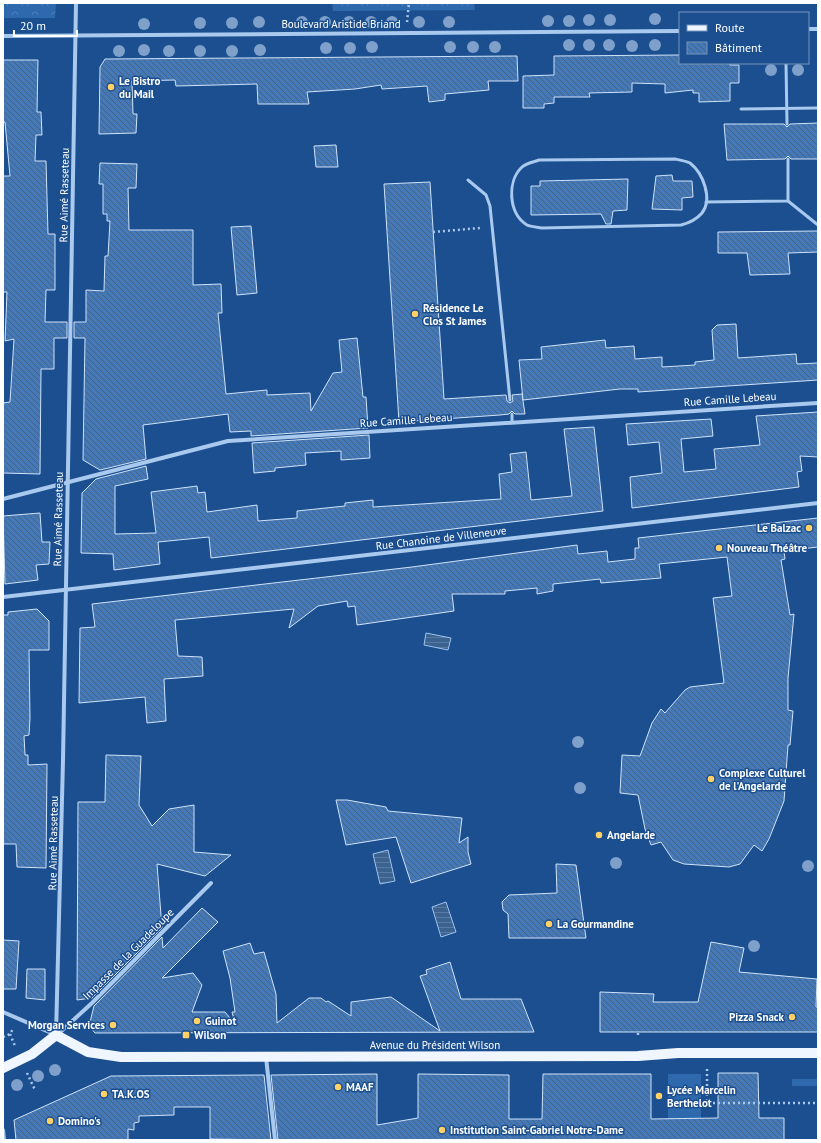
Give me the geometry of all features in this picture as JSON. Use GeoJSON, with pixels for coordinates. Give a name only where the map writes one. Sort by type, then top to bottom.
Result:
{"type":"FeatureCollection","features":[{"type":"Feature","properties":{"kind":"main road","name":"Avenue du Président Wilson"},"geometry":{"type":"LineString","coordinates":[[56,1035],[88,1052],[121,1057],[638,1056],[707,1053],[818,1053]]}},
{"type":"Feature","properties":{"kind":"main road"},"geometry":{"type":"LineString","coordinates":[[3,1068],[32,1054],[56,1035]]}},
{"type":"Feature","properties":{"kind":"street","name":"Rue Aimé Rasseteau"},"geometry":{"type":"LineString","coordinates":[[56,1035],[58,1001],[66,590],[76,3]]}},
{"type":"Feature","properties":{"kind":"street","name":"Boulevard Aristide Briand"},"geometry":{"type":"LineString","coordinates":[[3,36],[679,30]]}},
{"type":"Feature","properties":{"kind":"street","name":"Rue Camille Lebeau"},"geometry":{"type":"LineString","coordinates":[[3,499],[228,441],[818,403]]}},
{"type":"Feature","properties":{"kind":"street","name":"Rue Chanoine de Villeneuve"},"geometry":{"type":"LineString","coordinates":[[3,597],[818,503]]}},
{"type":"Feature","properties":{"kind":"street","name":"Impasse de la Guadeloupe"},"geometry":{"type":"LineString","coordinates":[[56,1035],[92,1003],[211,883]]}},
{"type":"Feature","properties":{"kind":"street"},"geometry":{"type":"LineString","coordinates":[[3,1012],[56,1035]]}},
{"type":"Feature","properties":{"kind":"street"},"geometry":{"type":"LineString","coordinates":[[266,1057],[275,1140]]}},
{"type":"Feature","properties":{"kind":"street"},"geometry":{"type":"LineString","coordinates":[[3,1130],[4,1140]]}},
{"type":"Feature","properties":{"kind":"lane"},"geometry":{"type":"LineString","coordinates":[[786,64],[787,124]]}},
{"type":"Feature","properties":{"kind":"lane"},"geometry":{"type":"LineString","coordinates":[[741,109],[818,108]]}},
{"type":"Feature","properties":{"kind":"lane"},"geometry":{"type":"LineString","coordinates":[[675,159],[689,162],[701,175],[705,188],[706,202],[702,212],[693,221],[681,226],[542,228],[527,224],[515,212],[511,194],[513,177],[523,165],[539,160],[675,159]]}},
{"type":"Feature","properties":{"kind":"lane"},"geometry":{"type":"LineString","coordinates":[[788,159],[788,201]]}},
{"type":"Feature","properties":{"kind":"lane"},"geometry":{"type":"LineString","coordinates":[[468,180],[486,195],[490,206],[510,400]]}},
{"type":"Feature","properties":{"kind":"lane"},"geometry":{"type":"LineString","coordinates":[[706,202],[788,201],[818,225]]}},
{"type":"Feature","properties":{"kind":"lane"},"geometry":{"type":"LineString","coordinates":[[512,414],[512,422]]}},
{"type":"Feature","properties":{"kind":"path"},"geometry":{"type":"LineString","coordinates":[[407,32],[409,3]]}},
{"type":"Feature","properties":{"kind":"path"},"geometry":{"type":"LineString","coordinates":[[433,232],[493,227]]}},
{"type":"Feature","properties":{"kind":"path"},"geometry":{"type":"LineString","coordinates":[[707,1053],[707,1103],[818,1103]]}},
{"type":"Feature","properties":{"kind":"green space"},"geometry":{"type":"Polygon","coordinates":[[[3,3],[56,3],[55,18],[3,18],[3,3]]]}},
{"type":"Feature","properties":{"kind":"green space"},"geometry":{"type":"Polygon","coordinates":[[[332,3],[474,3],[475,10],[333,11],[332,3]]]}},
{"type":"Feature","properties":{"kind":"green space"},"geometry":{"type":"Polygon","coordinates":[[[668,1074],[701,1074],[701,1118],[668,1119],[668,1074]]]}},
{"type":"Feature","properties":{"kind":"green space"},"geometry":{"type":"Polygon","coordinates":[[[792,1079],[818,1079],[818,1086],[792,1086],[792,1079]]]}},
{"type":"Feature","properties":{"kind":"shaded area"},"geometry":{"type":"Polygon","coordinates":[[[426,633],[451,638],[448,650],[424,645],[426,633]]]}},
{"type":"Feature","properties":{"kind":"shaded area"},"geometry":{"type":"Polygon","coordinates":[[[388,850],[395,881],[380,884],[373,854],[388,850]]]}},
{"type":"Feature","properties":{"kind":"shaded area"},"geometry":{"type":"Polygon","coordinates":[[[446,902],[456,932],[441,937],[432,907],[446,902]]]}},
{"type":"Feature","properties":{"kind":"building"},"geometry":{"type":"Polygon","coordinates":[[[679,55],[679,64],[739,65],[739,83],[730,83],[730,101],[699,102],[699,93],[693,93],[693,90],[665,93],[665,84],[632,83],[632,92],[589,93],[590,97],[554,97],[554,103],[544,104],[544,108],[523,108],[523,76],[554,75],[554,56],[679,55]]]}},
{"type":"Feature","properties":{"kind":"building"},"geometry":{"type":"Polygon","coordinates":[[[517,56],[518,81],[488,81],[489,90],[445,94],[445,100],[429,102],[427,86],[382,89],[381,85],[355,89],[307,92],[309,104],[258,104],[257,84],[176,86],[175,80],[132,81],[133,114],[137,114],[136,133],[99,134],[100,67],[105,59],[517,56]]]}},
{"type":"Feature","properties":{"kind":"building"},"geometry":{"type":"Polygon","coordinates":[[[3,60],[38,60],[37,112],[41,112],[42,135],[36,135],[35,161],[46,161],[48,234],[55,234],[55,290],[46,290],[45,322],[67,322],[67,338],[54,338],[54,369],[41,369],[40,474],[3,473],[3,403],[10,402],[14,339],[5,341],[7,292],[3,292],[3,176],[10,176],[5,122],[3,122],[3,60]]]}},
{"type":"Feature","properties":{"kind":"building"},"geometry":{"type":"Polygon","coordinates":[[[818,123],[818,159],[791,159],[788,156],[785,159],[727,160],[724,124],[784,124],[787,127],[790,124],[818,123]]]}},
{"type":"Feature","properties":{"kind":"building"},"geometry":{"type":"Polygon","coordinates":[[[336,145],[338,167],[316,167],[314,146],[336,145]]]}},
{"type":"Feature","properties":{"kind":"building"},"geometry":{"type":"Polygon","coordinates":[[[100,163],[137,164],[136,188],[128,188],[129,230],[193,230],[193,285],[221,284],[222,313],[218,313],[226,394],[267,390],[267,395],[310,393],[311,411],[333,373],[342,372],[339,340],[357,338],[363,397],[366,397],[368,428],[251,436],[251,431],[230,432],[228,414],[143,425],[146,459],[100,470],[83,460],[85,338],[74,338],[74,322],[86,322],[86,290],[104,291],[105,256],[108,256],[110,221],[107,221],[107,214],[103,214],[103,184],[99,184],[100,163]]]}},
{"type":"Feature","properties":{"kind":"building"},"geometry":{"type":"Polygon","coordinates":[[[672,175],[673,181],[692,181],[693,197],[682,198],[682,210],[652,209],[656,176],[672,175]]]}},
{"type":"Feature","properties":{"kind":"building"},"geometry":{"type":"Polygon","coordinates":[[[628,179],[627,210],[613,211],[611,224],[606,224],[601,214],[531,215],[531,186],[540,186],[540,181],[628,179]]]}},
{"type":"Feature","properties":{"kind":"building","name":"Résidence Le Clos St James"},"geometry":{"type":"Polygon","coordinates":[[[430,182],[444,399],[506,395],[507,401],[510,403],[513,401],[512,395],[522,394],[525,414],[515,414],[512,411],[509,414],[500,415],[399,422],[384,184],[430,182]]]}},
{"type":"Feature","properties":{"kind":"building"},"geometry":{"type":"Polygon","coordinates":[[[251,226],[257,293],[237,295],[231,227],[251,226]]]}},
{"type":"Feature","properties":{"kind":"building"},"geometry":{"type":"Polygon","coordinates":[[[818,231],[818,252],[788,253],[790,274],[750,275],[747,253],[718,253],[718,232],[818,231]]]}},
{"type":"Feature","properties":{"kind":"building"},"geometry":{"type":"Polygon","coordinates":[[[736,324],[738,358],[796,354],[797,364],[818,363],[818,380],[638,392],[638,389],[620,389],[523,400],[519,360],[542,359],[541,347],[605,340],[606,348],[634,346],[635,359],[662,357],[662,367],[695,365],[695,362],[714,360],[712,330],[717,325],[736,324]]]}},
{"type":"Feature","properties":{"kind":"building"},"geometry":{"type":"Polygon","coordinates":[[[818,412],[818,457],[800,456],[802,471],[797,472],[799,487],[632,508],[630,477],[662,473],[659,442],[628,445],[626,424],[711,419],[713,436],[681,439],[684,472],[716,469],[714,449],[760,445],[756,416],[818,412]]]}},
{"type":"Feature","properties":{"kind":"building"},"geometry":{"type":"Polygon","coordinates":[[[594,427],[603,511],[211,558],[209,537],[158,542],[160,564],[114,570],[113,554],[81,553],[82,493],[96,479],[146,466],[148,479],[115,486],[115,534],[156,533],[151,492],[197,486],[198,493],[205,492],[207,512],[257,505],[258,521],[297,518],[297,511],[345,506],[345,503],[373,500],[373,507],[501,499],[499,474],[512,472],[510,454],[526,452],[531,500],[572,496],[564,429],[594,427]]]}},
{"type":"Feature","properties":{"kind":"building"},"geometry":{"type":"Polygon","coordinates":[[[369,435],[370,458],[341,460],[341,451],[305,453],[306,465],[275,468],[275,471],[254,473],[252,443],[369,435]]]}},
{"type":"Feature","properties":{"kind":"building"},"geometry":{"type":"Polygon","coordinates":[[[40,513],[42,542],[50,542],[49,564],[36,565],[38,580],[5,584],[3,516],[40,513]]]}},
{"type":"Feature","properties":{"kind":"building"},"geometry":{"type":"Polygon","coordinates":[[[818,518],[818,547],[784,551],[785,559],[781,560],[790,615],[794,614],[788,678],[788,710],[793,711],[790,745],[788,745],[784,801],[769,839],[762,851],[754,845],[740,864],[729,867],[684,864],[673,860],[661,842],[651,845],[645,829],[638,795],[620,793],[622,755],[640,756],[652,723],[661,709],[665,713],[685,690],[690,687],[724,683],[713,598],[732,596],[727,557],[659,564],[661,578],[601,583],[600,579],[553,584],[553,591],[537,594],[537,588],[505,591],[505,594],[452,594],[454,611],[357,625],[355,606],[348,607],[347,601],[318,606],[289,628],[294,609],[175,620],[178,656],[202,657],[203,676],[164,679],[166,721],[147,723],[145,697],[79,703],[80,628],[95,627],[92,604],[412,567],[577,545],[578,554],[607,551],[608,562],[635,559],[635,548],[639,548],[638,538],[818,518]]]}},
{"type":"Feature","properties":{"kind":"building"},"geometry":{"type":"Polygon","coordinates":[[[37,609],[49,621],[49,650],[29,650],[30,718],[29,735],[24,736],[25,755],[28,755],[28,765],[47,764],[46,868],[17,867],[16,844],[3,844],[3,615],[8,615],[8,612],[37,609]]]}},
{"type":"Feature","properties":{"kind":"building"},"geometry":{"type":"Polygon","coordinates":[[[106,755],[141,756],[139,805],[152,826],[169,809],[194,805],[194,852],[231,855],[205,876],[157,864],[162,928],[92,998],[77,1000],[78,802],[105,802],[106,755]]]}},
{"type":"Feature","properties":{"kind":"building"},"geometry":{"type":"Polygon","coordinates":[[[336,800],[347,800],[386,807],[388,811],[462,818],[459,843],[468,837],[468,852],[471,864],[411,883],[396,837],[346,845],[336,800]]]}},
{"type":"Feature","properties":{"kind":"building"},"geometry":{"type":"Polygon","coordinates":[[[556,864],[576,865],[586,938],[509,938],[508,914],[503,910],[502,902],[509,895],[557,893],[556,864]]]}},
{"type":"Feature","properties":{"kind":"building"},"geometry":{"type":"Polygon","coordinates":[[[202,908],[218,922],[162,978],[193,973],[202,985],[192,1012],[225,1012],[235,1024],[232,1012],[235,1012],[230,978],[223,951],[250,943],[254,954],[264,952],[276,994],[277,1023],[309,998],[321,998],[326,1002],[328,1001],[351,1016],[351,1002],[391,997],[440,1031],[420,976],[427,974],[426,970],[450,962],[461,999],[521,999],[534,1032],[95,1033],[89,1026],[94,1006],[162,937],[163,948],[202,908]]]}},
{"type":"Feature","properties":{"kind":"building"},"geometry":{"type":"Polygon","coordinates":[[[3,940],[19,941],[16,989],[3,989],[3,940]]]}},
{"type":"Feature","properties":{"kind":"building"},"geometry":{"type":"Polygon","coordinates":[[[711,942],[744,948],[739,972],[817,979],[816,1007],[818,1007],[818,1032],[600,1032],[600,992],[654,994],[653,1002],[698,1002],[711,942]]]}},
{"type":"Feature","properties":{"kind":"building"},"geometry":{"type":"Polygon","coordinates":[[[27,969],[45,969],[45,1000],[26,998],[27,969]]]}},
{"type":"Feature","properties":{"kind":"building"},"geometry":{"type":"Polygon","coordinates":[[[718,1073],[758,1073],[759,1118],[784,1118],[784,1140],[278,1140],[271,1075],[377,1074],[377,1125],[418,1118],[418,1074],[509,1075],[509,1119],[542,1119],[543,1074],[651,1074],[651,1119],[718,1118],[718,1073]]]}},
{"type":"Feature","properties":{"kind":"building"},"geometry":{"type":"Polygon","coordinates":[[[264,1075],[271,1140],[210,1139],[210,1107],[174,1107],[174,1115],[139,1116],[139,1122],[134,1123],[134,1130],[128,1129],[128,1140],[16,1140],[14,1120],[111,1076],[264,1075]]]}},
{"type":"Feature","properties":{"kind":"place","name":"Le Bistro du Mail"},"geometry":{"type":"Point","coordinates":[111,87]}},
{"type":"Feature","properties":{"kind":"place","name":"Résidence Le Clos St James"},"geometry":{"type":"Point","coordinates":[415,314]}},
{"type":"Feature","properties":{"kind":"place","name":"Le Balzac"},"geometry":{"type":"Point","coordinates":[809,528]}},
{"type":"Feature","properties":{"kind":"place","name":"Nouveau Théâtre"},"geometry":{"type":"Point","coordinates":[719,548]}},
{"type":"Feature","properties":{"kind":"place","name":"Complexe Culturel de l'Angelarde"},"geometry":{"type":"Point","coordinates":[711,779]}},
{"type":"Feature","properties":{"kind":"place","name":"Angelarde"},"geometry":{"type":"Point","coordinates":[599,835]}},
{"type":"Feature","properties":{"kind":"place","name":"La Gourmandine"},"geometry":{"type":"Point","coordinates":[549,924]}},
{"type":"Feature","properties":{"kind":"place","name":"Pizza Snack"},"geometry":{"type":"Point","coordinates":[792,1017]}},
{"type":"Feature","properties":{"kind":"place","name":"Guinot"},"geometry":{"type":"Point","coordinates":[197,1021]}},
{"type":"Feature","properties":{"kind":"place","name":"Morgan Services"},"geometry":{"type":"Point","coordinates":[113,1025]}},
{"type":"Feature","properties":{"kind":"place","name":"Wilson"},"geometry":{"type":"Point","coordinates":[186,1035]}},
{"type":"Feature","properties":{"kind":"place","name":"MAAF"},"geometry":{"type":"Point","coordinates":[338,1087]}},
{"type":"Feature","properties":{"kind":"place","name":"TA.K.OS"},"geometry":{"type":"Point","coordinates":[104,1094]}},
{"type":"Feature","properties":{"kind":"place","name":"Lycée Marcelin Berthelot"},"geometry":{"type":"Point","coordinates":[659,1096]}},
{"type":"Feature","properties":{"kind":"place","name":"Domino's"},"geometry":{"type":"Point","coordinates":[50,1121]}},
{"type":"Feature","properties":{"kind":"place","name":"Institution Saint-Gabriel Notre-Dame"},"geometry":{"type":"Point","coordinates":[442,1130]}}]}
